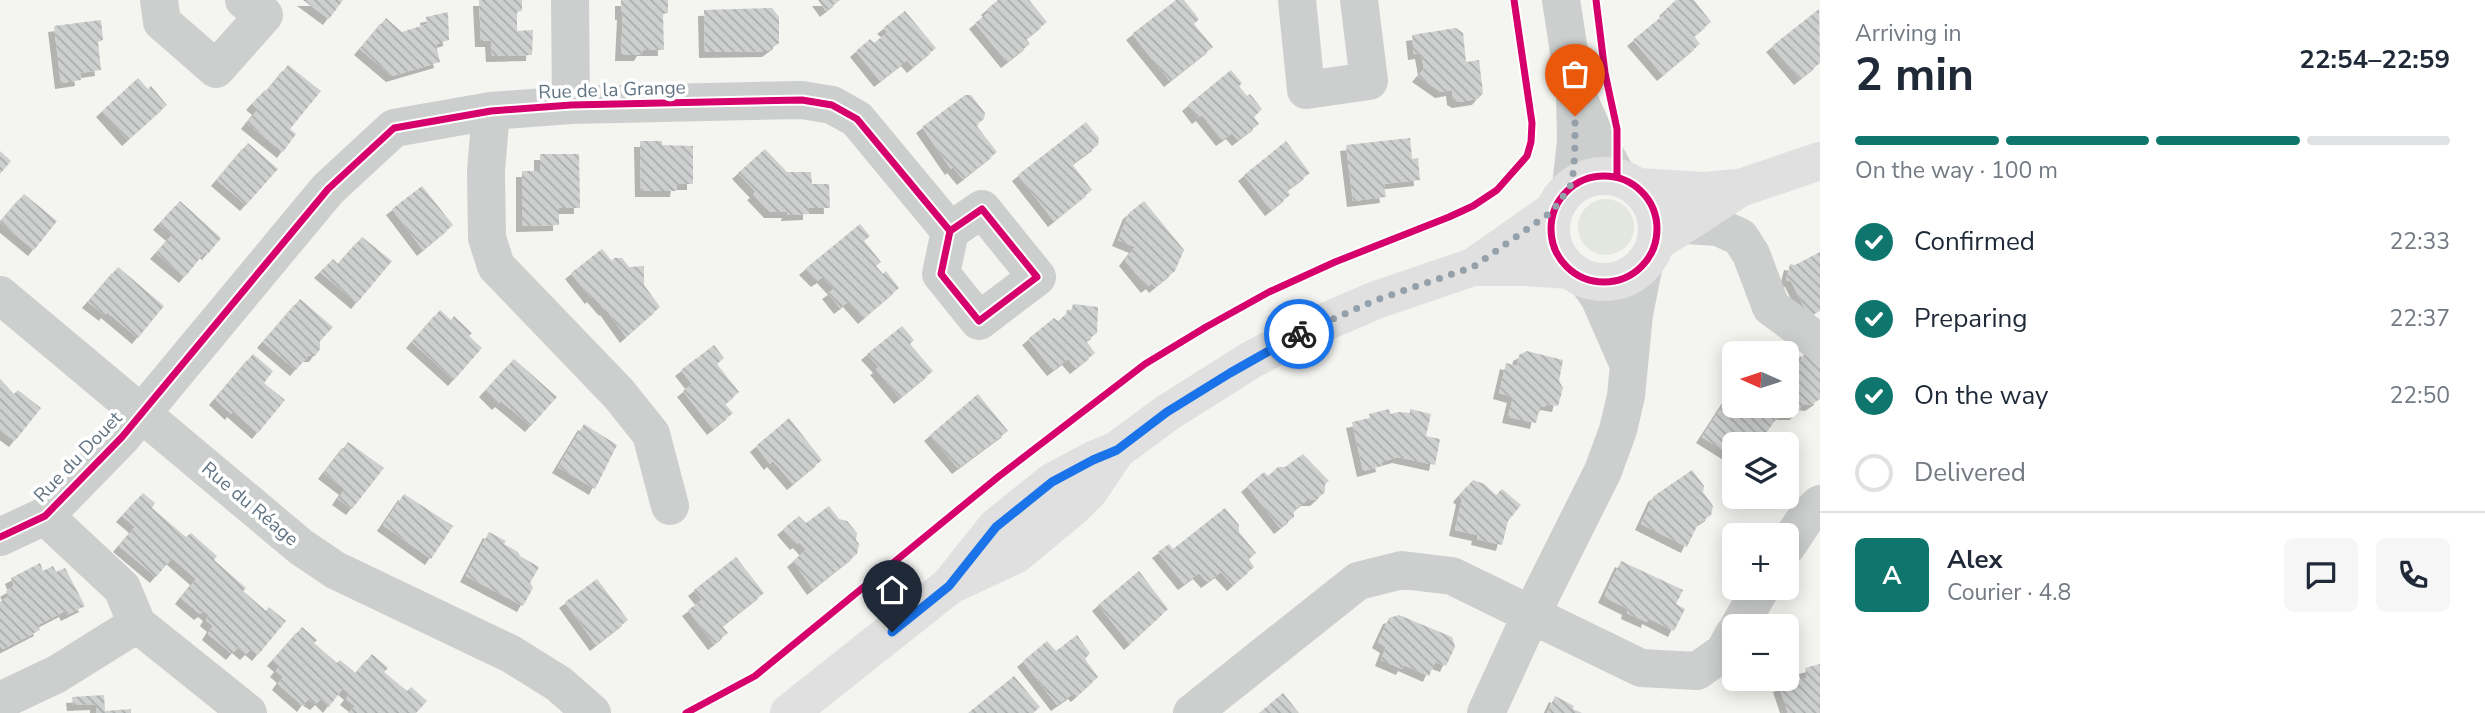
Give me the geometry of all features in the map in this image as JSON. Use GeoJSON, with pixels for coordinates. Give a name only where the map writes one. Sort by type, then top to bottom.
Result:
{"type":"FeatureCollection","features":[{"type":"Feature","properties":{"kind":"main road"},"geometry":{"type":"LineString","coordinates":[[1473,267],[1515,267],[1578,275],[1602,282],[1618,281],[1632,275],[1661,244],[1708,208],[1740,188],[1820,160]]}},
{"type":"Feature","properties":{"kind":"main road"},"geometry":{"type":"LineString","coordinates":[[789,713],[949,586],[1015,555],[1089,491],[1117,450],[1167,412],[1296,336],[1376,300],[1473,267],[1593,176],[1703,191],[1740,188]]}},
{"type":"Feature","properties":{"kind":"main road"},"geometry":{"type":"LineString","coordinates":[[1628,182],[1649,199],[1655,213],[1661,244]]}},
{"type":"Feature","properties":{"kind":"main road"},"geometry":{"type":"LineString","coordinates":[[1562,199],[1550,227],[1552,243],[1558,257],[1578,275]]}},
{"type":"Feature","properties":{"kind":"street"},"geometry":{"type":"LineString","coordinates":[[159,0],[162,22],[216,69],[264,15],[244,0]]}},
{"type":"Feature","properties":{"kind":"street","name":"Rue de la Grange"},"geometry":{"type":"LineString","coordinates":[[570,0],[571,105]]}},
{"type":"Feature","properties":{"kind":"street"},"geometry":{"type":"LineString","coordinates":[[1297,0],[1307,90],[1369,81],[1359,0]]}},
{"type":"Feature","properties":{"kind":"street"},"geometry":{"type":"LineString","coordinates":[[1561,0],[1575,90],[1576,142],[1562,199]]}},
{"type":"Feature","properties":{"kind":"street"},"geometry":{"type":"LineString","coordinates":[[1575,90],[1596,138],[1628,182]]}},
{"type":"Feature","properties":{"kind":"street","name":"Rue de la Grange"},"geometry":{"type":"LineString","coordinates":[[140,414],[328,189],[394,128],[491,111],[571,105],[802,100],[832,105],[858,119],[950,231]]}},
{"type":"Feature","properties":{"kind":"street"},"geometry":{"type":"LineString","coordinates":[[491,111],[486,171],[487,238],[496,266],[619,394],[651,434],[670,506]]}},
{"type":"Feature","properties":{"kind":"street"},"geometry":{"type":"LineString","coordinates":[[1486,713],[1531,615],[1603,471],[1618,430],[1626,396],[1628,363],[1661,244],[1718,227],[1740,237],[1751,254],[1772,307],[1820,342]]}},
{"type":"Feature","properties":{"kind":"street"},"geometry":{"type":"LineString","coordinates":[[1578,275],[1599,297],[1628,363]]}},
{"type":"Feature","properties":{"kind":"street","name":"Rue du Réage"},"geometry":{"type":"LineString","coordinates":[[0,295],[271,523],[335,570],[492,644],[559,684],[592,713]]}},
{"type":"Feature","properties":{"kind":"street","name":"Rue du Douet"},"geometry":{"type":"LineString","coordinates":[[0,537],[44,516],[122,437],[140,414]]}},
{"type":"Feature","properties":{"kind":"street"},"geometry":{"type":"LineString","coordinates":[[1799,528],[1820,504]]}},
{"type":"Feature","properties":{"kind":"street","name":"Rue du Douet"},"geometry":{"type":"LineString","coordinates":[[44,516],[122,588],[137,624],[248,713]]}},
{"type":"Feature","properties":{"kind":"street"},"geometry":{"type":"LineString","coordinates":[[1192,713],[1358,581],[1402,570],[1452,576],[1641,668],[1697,671],[1722,653]]}},
{"type":"Feature","properties":{"kind":"street"},"geometry":{"type":"LineString","coordinates":[[0,701],[57,674],[137,624]]}},
{"type":"Feature","properties":{"kind":"street","name":"Rue du Réage"},"geometry":{"type":"LineString","coordinates":[[531,667],[549,695],[554,713]]}},
{"type":"Feature","properties":{"kind":"shaded area"},"geometry":{"type":"Polygon","coordinates":[[[1600,199],[1612,199],[1622,203],[1630,211],[1634,227],[1630,243],[1622,251],[1612,255],[1600,255],[1590,251],[1582,243],[1578,233],[1578,221],[1582,211],[1590,203],[1600,199]]]}},
{"type":"Feature","properties":{"kind":"building"},"geometry":{"type":"Polygon","coordinates":[[[303,0],[343,0],[329,19],[303,0]]]}},
{"type":"Feature","properties":{"kind":"building"},"geometry":{"type":"Polygon","coordinates":[[[479,0],[522,0],[522,11],[517,12],[517,31],[533,30],[532,55],[492,56],[491,41],[481,41],[479,0]]]}},
{"type":"Feature","properties":{"kind":"building"},"geometry":{"type":"Polygon","coordinates":[[[621,0],[668,0],[668,13],[663,14],[664,50],[643,50],[640,55],[621,55],[621,0]]]}},
{"type":"Feature","properties":{"kind":"building"},"geometry":{"type":"Polygon","coordinates":[[[818,0],[840,0],[826,11],[818,0]]]}},
{"type":"Feature","properties":{"kind":"building"},"geometry":{"type":"Polygon","coordinates":[[[998,0],[1029,0],[1047,22],[1026,39],[1030,44],[1007,62],[975,23],[989,12],[987,9],[998,0]]]}},
{"type":"Feature","properties":{"kind":"building"},"geometry":{"type":"Polygon","coordinates":[[[1176,0],[1184,0],[1199,19],[1194,24],[1213,47],[1170,81],[1132,34],[1176,0]]]}},
{"type":"Feature","properties":{"kind":"building"},"geometry":{"type":"Polygon","coordinates":[[[1676,0],[1694,0],[1711,22],[1694,36],[1700,44],[1663,75],[1633,40],[1667,12],[1665,10],[1676,0]]]}},
{"type":"Feature","properties":{"kind":"building"},"geometry":{"type":"Polygon","coordinates":[[[772,8],[779,17],[779,43],[768,51],[705,52],[704,10],[772,8]]]}},
{"type":"Feature","properties":{"kind":"building"},"geometry":{"type":"Polygon","coordinates":[[[1819,9],[1820,63],[1800,79],[1772,46],[1819,9]]]}},
{"type":"Feature","properties":{"kind":"building"},"geometry":{"type":"Polygon","coordinates":[[[905,11],[936,48],[913,67],[907,60],[880,81],[856,51],[870,39],[874,43],[888,32],[883,28],[905,11]]]}},
{"type":"Feature","properties":{"kind":"building"},"geometry":{"type":"Polygon","coordinates":[[[448,12],[449,40],[436,44],[440,62],[392,76],[360,49],[386,18],[402,32],[427,24],[426,17],[448,12]]]}},
{"type":"Feature","properties":{"kind":"building"},"geometry":{"type":"Polygon","coordinates":[[[101,20],[103,40],[98,42],[101,70],[80,73],[81,80],[61,83],[54,26],[101,20]]]}},
{"type":"Feature","properties":{"kind":"building"},"geometry":{"type":"Polygon","coordinates":[[[1456,28],[1463,33],[1466,62],[1479,60],[1483,93],[1478,99],[1458,102],[1453,99],[1452,90],[1441,92],[1418,76],[1424,69],[1421,53],[1414,54],[1412,35],[1456,28]]]}},
{"type":"Feature","properties":{"kind":"building"},"geometry":{"type":"Polygon","coordinates":[[[288,65],[321,91],[290,129],[296,134],[283,152],[247,123],[258,109],[252,104],[267,91],[288,65]]]}},
{"type":"Feature","properties":{"kind":"building"},"geometry":{"type":"Polygon","coordinates":[[[1231,70],[1242,83],[1239,86],[1247,96],[1250,94],[1262,109],[1254,117],[1259,124],[1238,140],[1232,133],[1222,140],[1202,115],[1198,118],[1188,105],[1231,70]]]}},
{"type":"Feature","properties":{"kind":"building"},"geometry":{"type":"Polygon","coordinates":[[[138,78],[148,89],[151,86],[167,105],[128,140],[102,111],[138,78]]]}},
{"type":"Feature","properties":{"kind":"building"},"geometry":{"type":"Polygon","coordinates":[[[965,95],[971,95],[985,113],[984,119],[976,125],[997,152],[963,179],[953,167],[951,169],[922,127],[965,95]]]}},
{"type":"Feature","properties":{"kind":"building"},"geometry":{"type":"Polygon","coordinates":[[[1086,122],[1099,138],[1098,145],[1072,164],[1092,190],[1054,221],[1018,175],[1086,122]]]}},
{"type":"Feature","properties":{"kind":"building"},"geometry":{"type":"Polygon","coordinates":[[[1410,138],[1412,159],[1418,158],[1420,180],[1384,184],[1386,197],[1353,201],[1346,145],[1410,138]]]}},
{"type":"Feature","properties":{"kind":"building"},"geometry":{"type":"Polygon","coordinates":[[[640,141],[693,146],[693,184],[677,184],[676,191],[641,191],[640,141]]]}},
{"type":"Feature","properties":{"kind":"building"},"geometry":{"type":"Polygon","coordinates":[[[1286,141],[1310,173],[1287,190],[1290,195],[1271,210],[1244,175],[1286,141]]]}},
{"type":"Feature","properties":{"kind":"building"},"geometry":{"type":"Polygon","coordinates":[[[248,143],[278,169],[246,205],[217,180],[248,143]]]}},
{"type":"Feature","properties":{"kind":"building"},"geometry":{"type":"Polygon","coordinates":[[[765,149],[787,172],[811,172],[812,184],[829,184],[830,208],[809,208],[809,214],[787,215],[788,212],[770,212],[738,173],[765,149]]]}},
{"type":"Feature","properties":{"kind":"building"},"geometry":{"type":"Polygon","coordinates":[[[0,151],[11,161],[0,174],[0,151]]]}},
{"type":"Feature","properties":{"kind":"building"},"geometry":{"type":"Polygon","coordinates":[[[540,154],[579,154],[580,208],[559,208],[559,225],[522,226],[522,171],[540,171],[540,154]]]}},
{"type":"Feature","properties":{"kind":"building"},"geometry":{"type":"Polygon","coordinates":[[[422,186],[453,225],[423,250],[392,209],[422,186]]]}},
{"type":"Feature","properties":{"kind":"building"},"geometry":{"type":"Polygon","coordinates":[[[24,194],[57,221],[34,250],[0,222],[24,194]]]}},
{"type":"Feature","properties":{"kind":"building"},"geometry":{"type":"Polygon","coordinates":[[[180,201],[221,238],[208,254],[205,252],[185,277],[156,253],[172,235],[159,224],[180,201]]]}},
{"type":"Feature","properties":{"kind":"building"},"geometry":{"type":"Polygon","coordinates":[[[1144,201],[1184,250],[1175,271],[1155,287],[1152,283],[1147,287],[1125,260],[1135,247],[1118,240],[1129,213],[1144,201]]]}},
{"type":"Feature","properties":{"kind":"building"},"geometry":{"type":"Polygon","coordinates":[[[860,224],[870,236],[864,241],[881,262],[876,266],[883,274],[886,271],[899,288],[864,318],[849,301],[840,308],[828,293],[834,289],[823,277],[817,281],[805,269],[860,224]]]}},
{"type":"Feature","properties":{"kind":"building"},"geometry":{"type":"Polygon","coordinates":[[[362,237],[392,261],[357,303],[320,272],[333,259],[338,264],[362,237]]]}},
{"type":"Feature","properties":{"kind":"building"},"geometry":{"type":"Polygon","coordinates":[[[602,249],[612,261],[614,258],[622,258],[629,267],[644,266],[644,285],[660,307],[626,337],[606,309],[593,296],[591,298],[571,273],[602,249]]]}},
{"type":"Feature","properties":{"kind":"building"},"geometry":{"type":"Polygon","coordinates":[[[1820,252],[1820,311],[1809,317],[1791,281],[1786,280],[1790,264],[1795,265],[1820,252]]]}},
{"type":"Feature","properties":{"kind":"building"},"geometry":{"type":"Polygon","coordinates":[[[118,267],[164,306],[138,338],[107,312],[105,315],[88,302],[118,267]]]}},
{"type":"Feature","properties":{"kind":"building"},"geometry":{"type":"Polygon","coordinates":[[[300,299],[333,327],[320,341],[320,349],[315,356],[308,356],[296,370],[263,342],[300,299]]]}},
{"type":"Feature","properties":{"kind":"building"},"geometry":{"type":"Polygon","coordinates":[[[1073,304],[1098,307],[1097,333],[1086,341],[1095,353],[1076,368],[1068,359],[1053,370],[1028,339],[1054,318],[1058,321],[1072,309],[1073,304]]]}},
{"type":"Feature","properties":{"kind":"building"},"geometry":{"type":"Polygon","coordinates":[[[440,310],[451,320],[454,316],[472,333],[469,336],[482,348],[454,380],[412,342],[440,310]]]}},
{"type":"Feature","properties":{"kind":"building"},"geometry":{"type":"Polygon","coordinates":[[[902,326],[914,340],[910,344],[933,371],[900,398],[867,354],[902,326]]]}},
{"type":"Feature","properties":{"kind":"building"},"geometry":{"type":"Polygon","coordinates":[[[714,345],[724,358],[717,364],[739,392],[725,404],[733,413],[713,429],[683,391],[692,384],[681,370],[714,345]]]}},
{"type":"Feature","properties":{"kind":"building"},"geometry":{"type":"Polygon","coordinates":[[[1806,350],[1820,362],[1820,399],[1811,405],[1803,404],[1799,410],[1799,364],[1806,350]]]}},
{"type":"Feature","properties":{"kind":"building"},"geometry":{"type":"Polygon","coordinates":[[[1527,351],[1563,360],[1559,381],[1563,388],[1558,406],[1540,406],[1536,423],[1508,417],[1513,397],[1499,393],[1506,363],[1517,366],[1519,355],[1527,351]]]}},
{"type":"Feature","properties":{"kind":"building"},"geometry":{"type":"Polygon","coordinates":[[[253,354],[273,371],[264,383],[285,400],[258,433],[215,399],[253,354]]]}},
{"type":"Feature","properties":{"kind":"building"},"geometry":{"type":"Polygon","coordinates":[[[514,359],[557,397],[531,426],[501,401],[498,404],[485,391],[514,359]]]}},
{"type":"Feature","properties":{"kind":"building"},"geometry":{"type":"Polygon","coordinates":[[[0,379],[14,394],[18,390],[41,408],[15,441],[0,430],[0,379]]]}},
{"type":"Feature","properties":{"kind":"building"},"geometry":{"type":"Polygon","coordinates":[[[978,394],[1008,431],[958,468],[930,435],[978,394]]]}},
{"type":"Feature","properties":{"kind":"building"},"geometry":{"type":"Polygon","coordinates":[[[1722,406],[1722,418],[1777,418],[1767,432],[1722,432],[1722,450],[1702,437],[1722,406]]]}},
{"type":"Feature","properties":{"kind":"building"},"geometry":{"type":"Polygon","coordinates":[[[1389,409],[1390,414],[1410,413],[1410,409],[1431,414],[1426,436],[1440,439],[1435,465],[1398,457],[1381,462],[1382,466],[1363,471],[1352,422],[1370,418],[1369,414],[1389,409]]]}},
{"type":"Feature","properties":{"kind":"building"},"geometry":{"type":"Polygon","coordinates":[[[789,418],[822,460],[793,484],[773,461],[770,464],[756,446],[789,418]]]}},
{"type":"Feature","properties":{"kind":"building"},"geometry":{"type":"Polygon","coordinates":[[[584,424],[617,445],[595,489],[558,467],[584,424]]]}},
{"type":"Feature","properties":{"kind":"building"},"geometry":{"type":"Polygon","coordinates":[[[348,442],[384,468],[352,509],[338,499],[345,489],[324,473],[348,442]]]}},
{"type":"Feature","properties":{"kind":"building"},"geometry":{"type":"Polygon","coordinates":[[[1303,454],[1329,481],[1325,484],[1325,492],[1316,500],[1307,500],[1294,510],[1294,517],[1280,528],[1247,486],[1264,472],[1268,476],[1278,467],[1285,467],[1303,454]]]}},
{"type":"Feature","properties":{"kind":"building"},"geometry":{"type":"Polygon","coordinates":[[[1692,470],[1704,486],[1703,492],[1713,506],[1711,515],[1698,524],[1687,547],[1641,524],[1654,496],[1692,470]]]}},
{"type":"Feature","properties":{"kind":"building"},"geometry":{"type":"Polygon","coordinates":[[[1473,480],[1484,484],[1496,495],[1502,489],[1521,505],[1508,521],[1502,545],[1477,539],[1478,535],[1455,530],[1462,499],[1459,496],[1473,480]]]}},
{"type":"Feature","properties":{"kind":"building"},"geometry":{"type":"Polygon","coordinates":[[[143,493],[155,503],[152,508],[186,537],[191,533],[217,556],[214,560],[246,588],[243,591],[266,611],[269,607],[286,621],[258,655],[251,649],[246,654],[238,647],[232,654],[208,634],[213,626],[206,620],[209,615],[204,611],[200,614],[181,598],[196,579],[172,558],[156,577],[119,546],[135,527],[122,516],[143,493]]]}},
{"type":"Feature","properties":{"kind":"building"},"geometry":{"type":"Polygon","coordinates":[[[404,494],[453,526],[431,559],[383,525],[404,494]]]}},
{"type":"Feature","properties":{"kind":"building"},"geometry":{"type":"Polygon","coordinates":[[[829,506],[839,519],[847,521],[857,533],[856,540],[859,544],[857,554],[813,589],[793,561],[806,550],[799,542],[796,544],[783,529],[799,516],[806,523],[829,506]]]}},
{"type":"Feature","properties":{"kind":"building"},"geometry":{"type":"Polygon","coordinates":[[[1225,508],[1256,553],[1249,559],[1254,567],[1233,585],[1221,572],[1207,582],[1199,573],[1184,584],[1158,552],[1169,544],[1173,549],[1225,508]]]}},
{"type":"Feature","properties":{"kind":"building"},"geometry":{"type":"Polygon","coordinates":[[[489,532],[506,541],[504,544],[539,567],[530,583],[533,588],[523,606],[466,576],[489,532]]]}},
{"type":"Feature","properties":{"kind":"building"},"geometry":{"type":"Polygon","coordinates":[[[736,557],[764,593],[722,626],[728,633],[714,644],[688,610],[702,600],[694,590],[736,557]]]}},
{"type":"Feature","properties":{"kind":"building"},"geometry":{"type":"Polygon","coordinates":[[[1621,561],[1683,590],[1676,604],[1685,609],[1674,631],[1648,618],[1647,622],[1627,613],[1628,609],[1604,597],[1621,561]]]}},
{"type":"Feature","properties":{"kind":"building"},"geometry":{"type":"Polygon","coordinates":[[[40,563],[43,571],[53,566],[56,572],[65,568],[85,606],[67,615],[65,611],[38,625],[40,630],[3,649],[0,646],[0,602],[9,596],[6,591],[14,586],[11,578],[40,563]]]}},
{"type":"Feature","properties":{"kind":"building"},"geometry":{"type":"Polygon","coordinates":[[[1139,571],[1168,609],[1130,644],[1098,605],[1139,571]]]}},
{"type":"Feature","properties":{"kind":"building"},"geometry":{"type":"Polygon","coordinates":[[[597,579],[628,620],[596,645],[565,602],[597,579]]]}},
{"type":"Feature","properties":{"kind":"building"},"geometry":{"type":"Polygon","coordinates":[[[1399,615],[1452,637],[1455,647],[1446,666],[1435,662],[1429,676],[1404,665],[1402,669],[1381,660],[1386,647],[1378,642],[1389,618],[1399,615]]]}},
{"type":"Feature","properties":{"kind":"building"},"geometry":{"type":"Polygon","coordinates":[[[302,627],[317,640],[314,643],[337,663],[340,660],[356,673],[372,654],[388,668],[384,672],[407,691],[411,687],[427,701],[416,713],[349,713],[355,706],[346,699],[350,694],[343,688],[329,707],[321,699],[316,704],[308,699],[303,706],[278,684],[283,677],[276,671],[280,666],[273,660],[302,627]]]}},
{"type":"Feature","properties":{"kind":"building"},"geometry":{"type":"Polygon","coordinates":[[[1077,635],[1090,653],[1085,659],[1098,677],[1077,696],[1074,693],[1057,705],[1023,661],[1047,641],[1056,651],[1077,635]]]}},
{"type":"Feature","properties":{"kind":"building"},"geometry":{"type":"Polygon","coordinates":[[[1820,664],[1820,713],[1788,713],[1781,691],[1799,691],[1799,680],[1807,678],[1805,668],[1820,664]]]}},
{"type":"Feature","properties":{"kind":"building"},"geometry":{"type":"Polygon","coordinates":[[[1014,676],[1040,707],[1033,713],[968,713],[1014,676]]]}},
{"type":"Feature","properties":{"kind":"building"},"geometry":{"type":"Polygon","coordinates":[[[1283,693],[1299,713],[1259,713],[1283,693]]]}},
{"type":"Feature","properties":{"kind":"building"},"geometry":{"type":"Polygon","coordinates":[[[104,695],[105,711],[131,709],[131,713],[96,713],[96,704],[73,705],[72,697],[104,695]]]}},
{"type":"Feature","properties":{"kind":"building"},"geometry":{"type":"Polygon","coordinates":[[[1555,696],[1574,706],[1573,709],[1582,713],[1547,713],[1555,696]]]}},
{"type":"Feature","properties":{"kind":"cycle path"},"geometry":{"type":"LineString","coordinates":[[686,713],[755,676],[998,477],[1145,364],[1269,292],[1335,262],[1449,217],[1473,206],[1497,190],[1527,156],[1531,142],[1532,123],[1514,0]]}},
{"type":"Feature","properties":{"kind":"cycle path"},"geometry":{"type":"LineString","coordinates":[[1596,0],[1605,73],[1617,129],[1617,176]]}},
{"type":"Feature","properties":{"kind":"cycle path"},"geometry":{"type":"LineString","coordinates":[[0,537],[45,516],[122,437],[328,189],[394,128],[491,111],[571,105],[802,100],[832,105],[857,119],[950,231],[941,274],[979,321],[1037,277],[982,209],[950,231]]}},
{"type":"Feature","properties":{"kind":"cycle path"},"geometry":{"type":"LineString","coordinates":[[1604,176],[1624,180],[1642,191],[1653,209],[1657,229],[1653,249],[1642,267],[1624,278],[1604,282],[1584,278],[1566,267],[1555,249],[1551,229],[1555,209],[1566,191],[1584,180],[1604,176]]}},
{"type":"Feature","properties":{"kind":"way so far"},"geometry":{"type":"LineString","coordinates":[[1299,334],[1376,300],[1473,267],[1553,211],[1560,197],[1571,186],[1576,142],[1575,116]]}},
{"type":"Feature","properties":{"kind":"route"},"geometry":{"type":"LineString","coordinates":[[892,632],[949,586],[996,527],[1052,482],[1117,450],[1167,412],[1299,334]]}}]}
